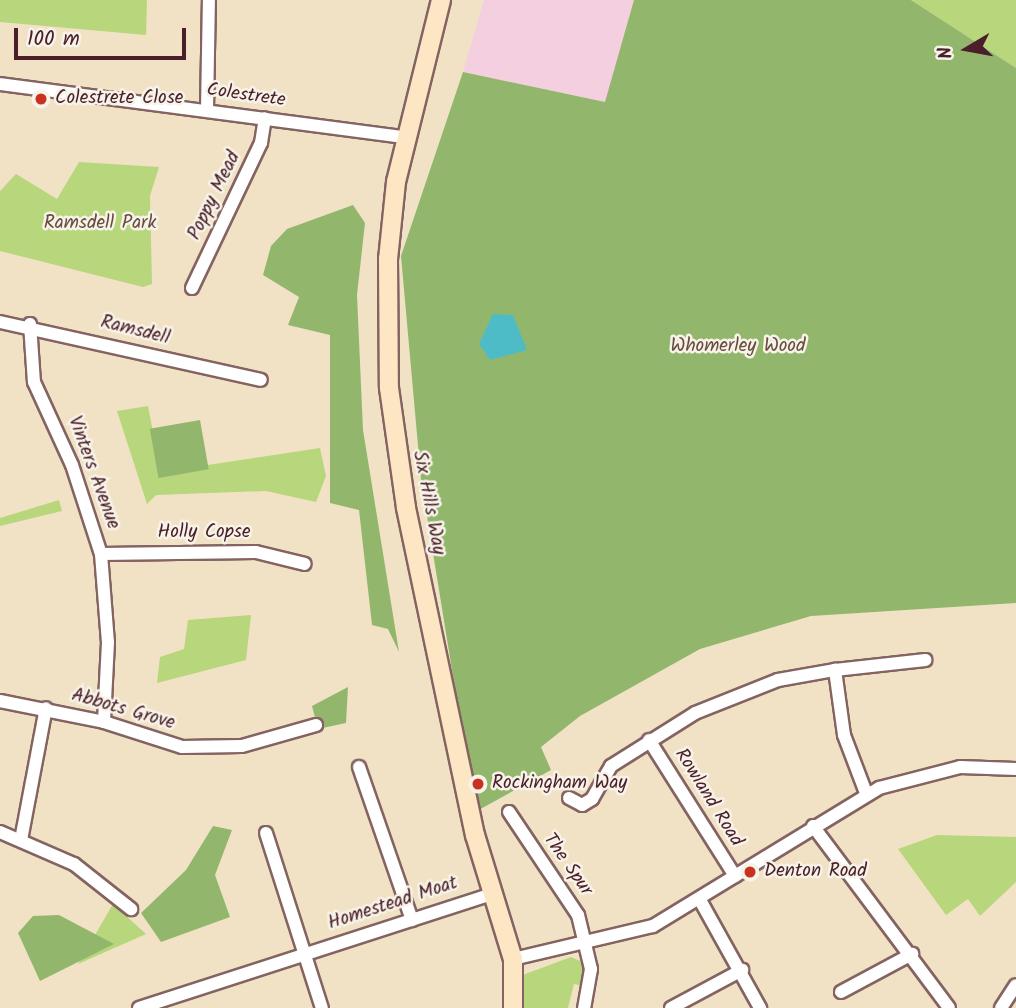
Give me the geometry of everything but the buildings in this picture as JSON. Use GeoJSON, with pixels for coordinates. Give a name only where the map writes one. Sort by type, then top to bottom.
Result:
{"type":"FeatureCollection","features":[{"type":"Feature","properties":{"kind":"street"},"geometry":{"type":"LineString","coordinates":[[207,110],[209,0]]}},
{"type":"Feature","properties":{"kind":"street","name":"Six Hills Way"},"geometry":{"type":"LineString","coordinates":[[441,0],[404,137],[387,300],[396,449],[485,895],[513,959],[513,1008]]}},
{"type":"Feature","properties":{"kind":"street","name":"Colestrete"},"geometry":{"type":"LineString","coordinates":[[0,84],[404,137]]}},
{"type":"Feature","properties":{"kind":"street","name":"Poppy Mead"},"geometry":{"type":"LineString","coordinates":[[192,288],[261,144],[265,118]]}},
{"type":"Feature","properties":{"kind":"street","name":"Ramsdell"},"geometry":{"type":"LineString","coordinates":[[0,322],[30,324],[261,380]]}},
{"type":"Feature","properties":{"kind":"street","name":"Vinters Avenue"},"geometry":{"type":"LineString","coordinates":[[30,324],[34,383],[76,476],[101,554],[108,642],[104,722]]}},
{"type":"Feature","properties":{"kind":"street","name":"Holly Copse"},"geometry":{"type":"LineString","coordinates":[[101,554],[256,552],[305,564]]}},
{"type":"Feature","properties":{"kind":"street","name":"Rowland Road"},"geometry":{"type":"LineString","coordinates":[[569,798],[582,805],[592,799],[611,766],[649,740],[753,689],[835,670],[925,660]]}},
{"type":"Feature","properties":{"kind":"street"},"geometry":{"type":"LineString","coordinates":[[835,670],[844,735],[866,793]]}},
{"type":"Feature","properties":{"kind":"street","name":"Abbots Grove"},"geometry":{"type":"LineString","coordinates":[[0,701],[46,708],[104,722],[181,747],[242,746],[316,724]]}},
{"type":"Feature","properties":{"kind":"street"},"geometry":{"type":"LineString","coordinates":[[21,840],[46,708]]}},
{"type":"Feature","properties":{"kind":"street","name":"Rowland Road"},"geometry":{"type":"LineString","coordinates":[[649,740],[735,876]]}},
{"type":"Feature","properties":{"kind":"street"},"geometry":{"type":"LineString","coordinates":[[359,767],[412,920]]}},
{"type":"Feature","properties":{"kind":"street"},"geometry":{"type":"LineString","coordinates":[[513,959],[653,926],[700,900],[866,793],[960,767],[1016,769]]}},
{"type":"Feature","properties":{"kind":"street","name":"The Spur"},"geometry":{"type":"LineString","coordinates":[[509,812],[568,895],[592,970],[584,1008]]}},
{"type":"Feature","properties":{"kind":"street"},"geometry":{"type":"LineString","coordinates":[[813,826],[848,879],[912,954],[949,1008]]}},
{"type":"Feature","properties":{"kind":"street"},"geometry":{"type":"LineString","coordinates":[[0,832],[74,864],[131,909]]}},
{"type":"Feature","properties":{"kind":"street"},"geometry":{"type":"LineString","coordinates":[[266,834],[322,1008]]}},
{"type":"Feature","properties":{"kind":"street","name":"Homestead Moat"},"geometry":{"type":"LineString","coordinates":[[139,1008],[485,895]]}},
{"type":"Feature","properties":{"kind":"street"},"geometry":{"type":"LineString","coordinates":[[700,900],[742,970],[761,1008]]}},
{"type":"Feature","properties":{"kind":"street"},"geometry":{"type":"LineString","coordinates":[[841,992],[912,954]]}},
{"type":"Feature","properties":{"kind":"street"},"geometry":{"type":"LineString","coordinates":[[671,1008],[742,970]]}},
{"type":"Feature","properties":{"kind":"street"},"geometry":{"type":"LineString","coordinates":[[1001,1008],[1016,985]]}},
{"type":"Feature","properties":{"kind":"shaded area"},"geometry":{"type":"Polygon","coordinates":[[[484,0],[634,0],[606,102],[463,72],[484,0]]]}},
{"type":"Feature","properties":{"kind":"green space"},"geometry":{"type":"Polygon","coordinates":[[[0,0],[147,0],[146,35],[0,22],[0,0]]]}},
{"type":"Feature","properties":{"kind":"green space","name":"Whomerley Wood"},"geometry":{"type":"Polygon","coordinates":[[[634,0],[911,0],[1016,68],[1016,603],[811,616],[700,649],[580,716],[541,747],[551,770],[475,812],[421,479],[401,256],[463,72],[605,102],[634,0]]]}},
{"type":"Feature","properties":{"kind":"green space"},"geometry":{"type":"Polygon","coordinates":[[[911,0],[1016,0],[1016,68],[911,0]]]}},
{"type":"Feature","properties":{"kind":"green space","name":"Ramsdell Park"},"geometry":{"type":"Polygon","coordinates":[[[79,162],[159,167],[150,196],[152,284],[143,287],[0,251],[0,191],[16,174],[57,199],[79,162]]]}},
{"type":"Feature","properties":{"kind":"green space"},"geometry":{"type":"Polygon","coordinates":[[[353,205],[365,223],[357,295],[363,430],[399,652],[388,629],[372,625],[359,510],[330,503],[330,335],[288,325],[299,297],[263,275],[271,246],[287,229],[353,205]]]}},
{"type":"Feature","properties":{"kind":"green space"},"geometry":{"type":"Polygon","coordinates":[[[148,406],[161,472],[320,448],[326,476],[316,502],[266,491],[156,495],[147,504],[117,411],[148,406]]]}},
{"type":"Feature","properties":{"kind":"green space"},"geometry":{"type":"Polygon","coordinates":[[[200,420],[209,469],[158,478],[150,429],[200,420]]]}},
{"type":"Feature","properties":{"kind":"green space"},"geometry":{"type":"Polygon","coordinates":[[[59,500],[62,511],[0,526],[0,518],[59,500]]]}},
{"type":"Feature","properties":{"kind":"green space"},"geometry":{"type":"Polygon","coordinates":[[[251,615],[246,660],[157,683],[160,657],[184,649],[188,620],[251,615]]]}},
{"type":"Feature","properties":{"kind":"green space"},"geometry":{"type":"Polygon","coordinates":[[[348,687],[346,723],[318,729],[312,706],[348,687]]]}},
{"type":"Feature","properties":{"kind":"green space"},"geometry":{"type":"Polygon","coordinates":[[[213,826],[232,830],[215,875],[230,917],[161,942],[141,913],[186,870],[213,826]]]}},
{"type":"Feature","properties":{"kind":"green space"},"geometry":{"type":"Polygon","coordinates":[[[937,835],[1016,837],[1016,882],[980,916],[968,899],[946,915],[898,849],[937,835]]]}},
{"type":"Feature","properties":{"kind":"green space"},"geometry":{"type":"Polygon","coordinates":[[[113,904],[146,934],[78,964],[113,904]]]}},
{"type":"Feature","properties":{"kind":"green space"},"geometry":{"type":"Polygon","coordinates":[[[59,915],[114,944],[40,981],[18,933],[33,916],[59,915]]]}},
{"type":"Feature","properties":{"kind":"green space"},"geometry":{"type":"Polygon","coordinates":[[[571,957],[580,961],[585,975],[583,986],[574,984],[568,1008],[516,1008],[520,976],[571,957]]]}},
{"type":"Feature","properties":{"kind":"water"},"geometry":{"type":"Polygon","coordinates":[[[493,314],[513,315],[527,350],[490,360],[479,344],[493,314]]]}},
{"type":"Feature","properties":{"kind":"place","name":"Colestrete Close"},"geometry":{"type":"Point","coordinates":[41,99]}},
{"type":"Feature","properties":{"kind":"place","name":"Rockingham Way"},"geometry":{"type":"Point","coordinates":[478,784]}},
{"type":"Feature","properties":{"kind":"place","name":"Denton Road"},"geometry":{"type":"Point","coordinates":[750,872]}}]}
